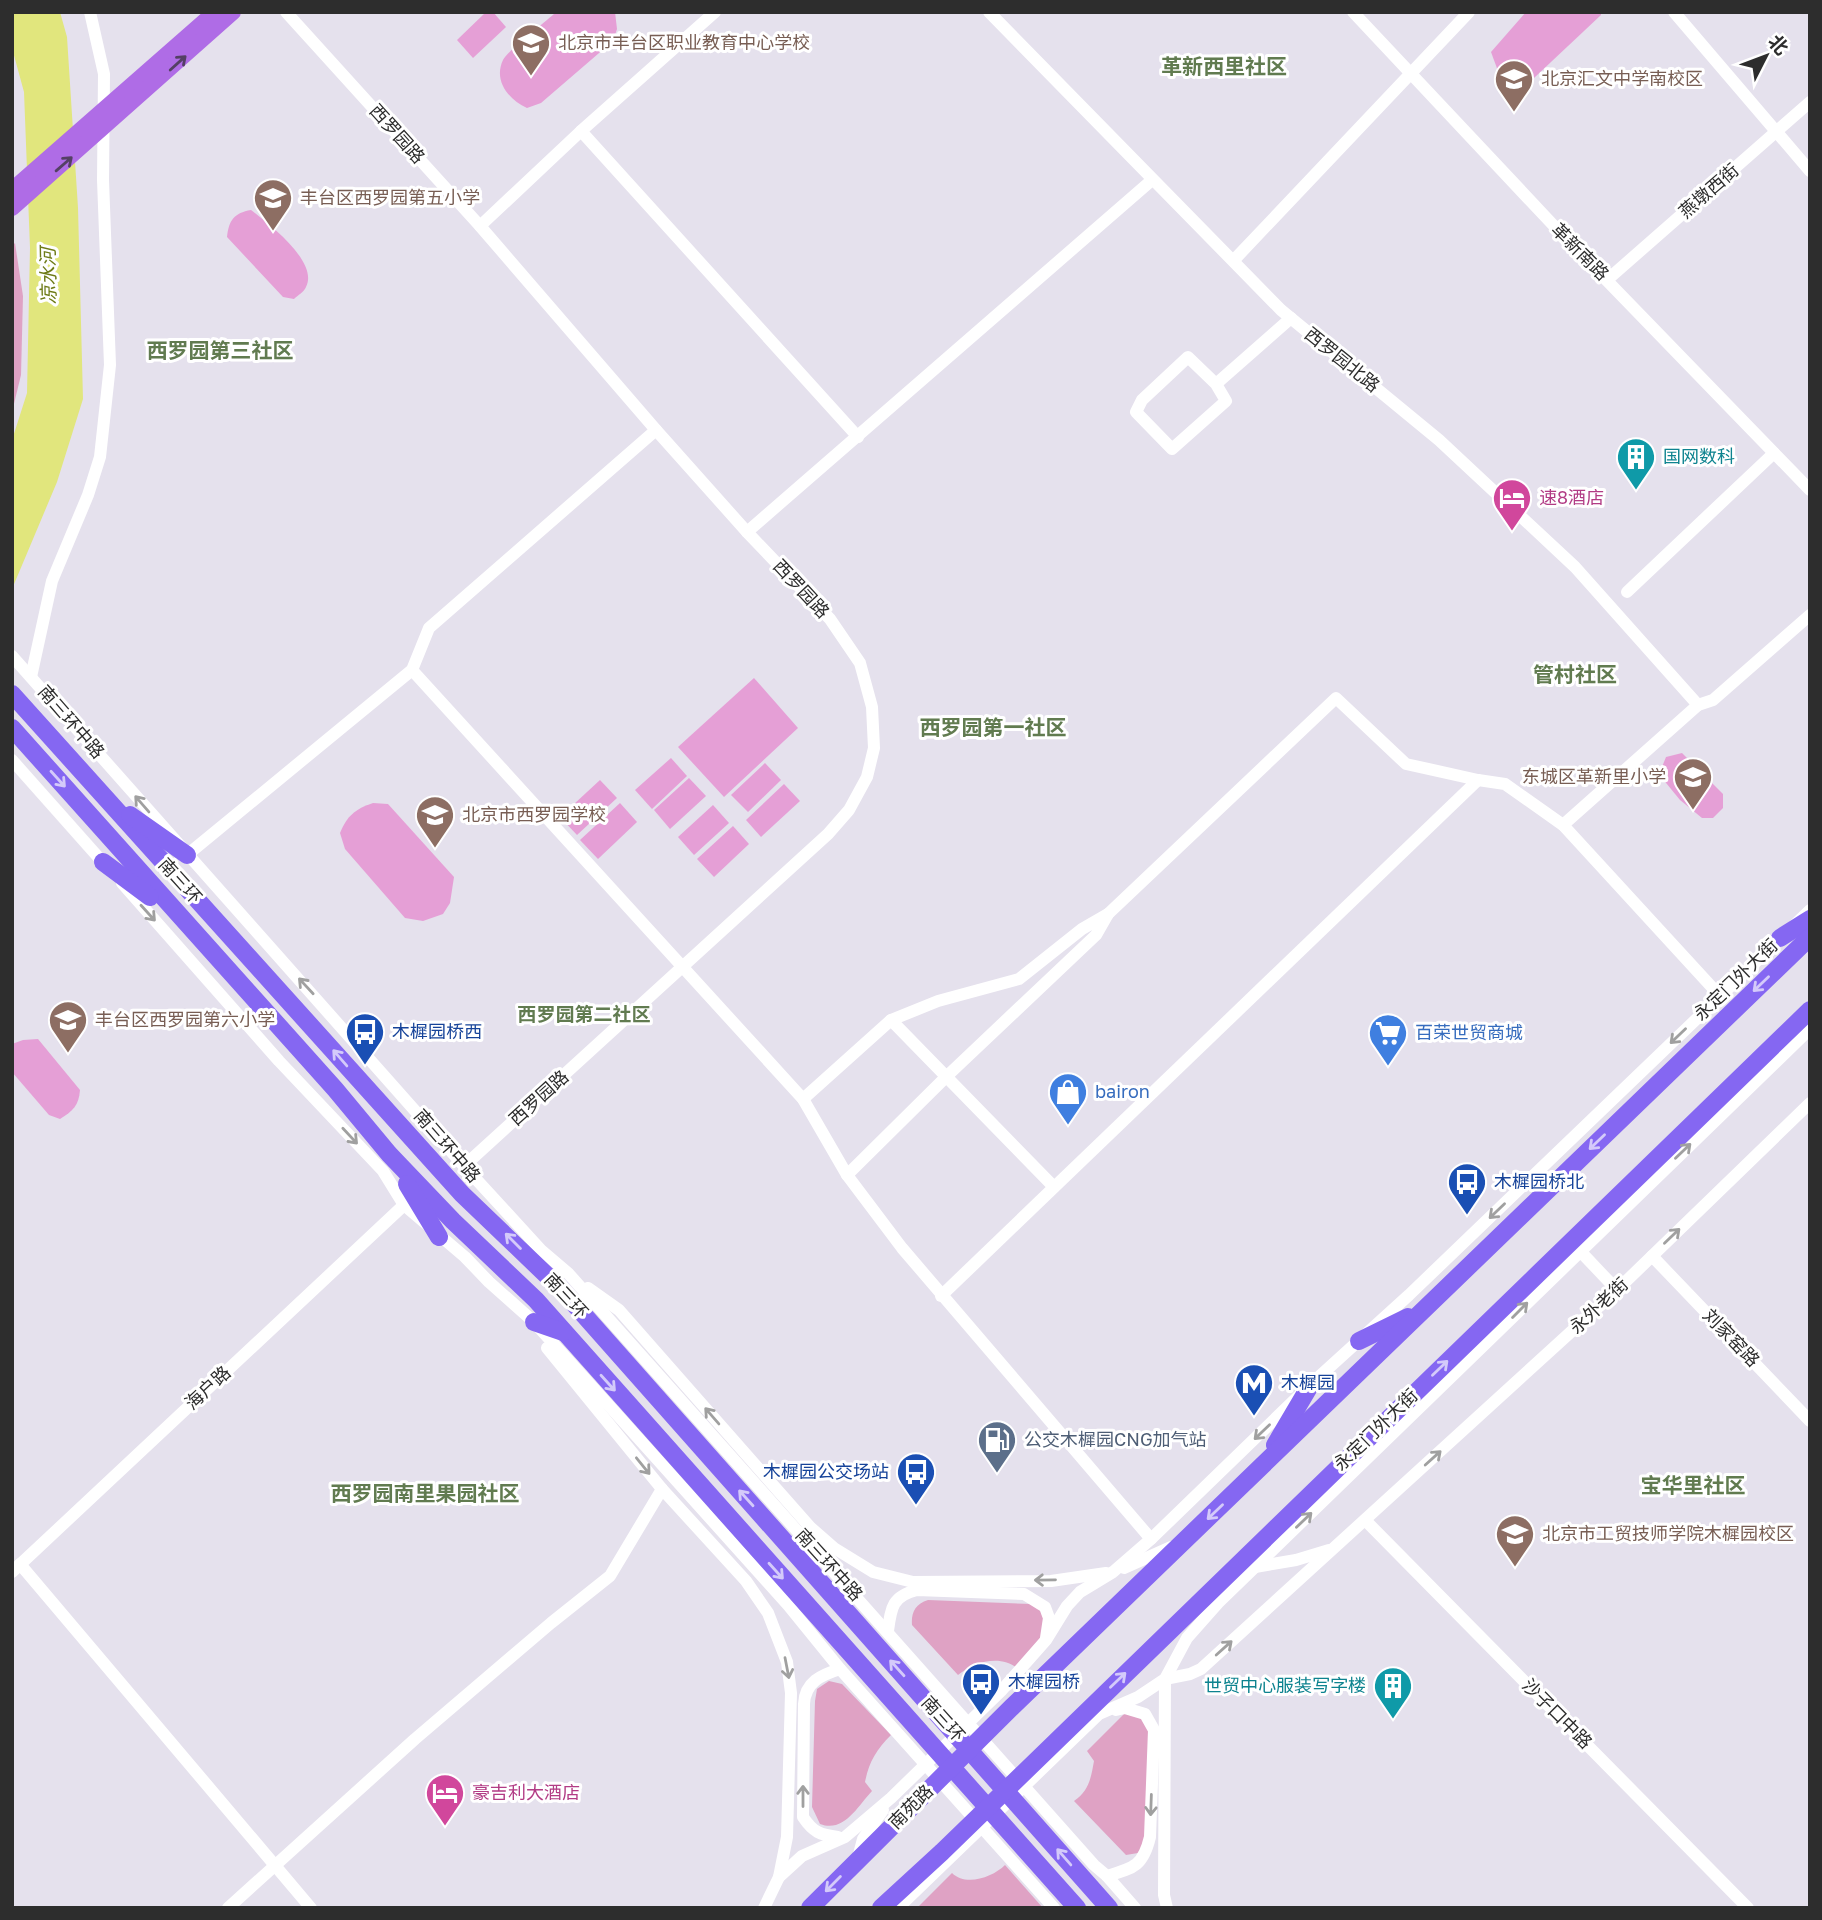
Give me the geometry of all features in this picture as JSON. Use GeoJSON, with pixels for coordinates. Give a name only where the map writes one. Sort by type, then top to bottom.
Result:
{"type":"FeatureCollection","features":[{"type":"Feature","properties":{"kind":"highway","name":"南三环"},"geometry":{"type":"LineString","coordinates":[[12,694],[462,1194],[565,1281],[1109,1908]]}},
{"type":"Feature","properties":{"kind":"highway","name":"南三环"},"geometry":{"type":"LineString","coordinates":[[12,728],[335,1089],[389,1154],[453,1222],[536,1300],[1077,1908]]}},
{"type":"Feature","properties":{"kind":"highway"},"geometry":{"type":"LineString","coordinates":[[102,796],[187,855]]}},
{"type":"Feature","properties":{"kind":"highway"},"geometry":{"type":"LineString","coordinates":[[103,862],[184,921]]}},
{"type":"Feature","properties":{"kind":"highway"},"geometry":{"type":"LineString","coordinates":[[1780,938],[1810,919]]}},
{"type":"Feature","properties":{"kind":"highway","name":"永定门外大街"},"geometry":{"type":"LineString","coordinates":[[1012,1707],[1810,937]]}},
{"type":"Feature","properties":{"kind":"highway","name":"永定门外大街"},"geometry":{"type":"LineString","coordinates":[[881,1908],[942,1852],[1810,1010]]}},
{"type":"Feature","properties":{"kind":"highway"},"geometry":{"type":"LineString","coordinates":[[389,1154],[439,1237]]}},
{"type":"Feature","properties":{"kind":"highway"},"geometry":{"type":"LineString","coordinates":[[541,1251],[565,1281]]}},
{"type":"Feature","properties":{"kind":"highway"},"geometry":{"type":"LineString","coordinates":[[1359,1341],[1423,1309]]}},
{"type":"Feature","properties":{"kind":"highway"},"geometry":{"type":"LineString","coordinates":[[534,1322],[563,1332]]}},
{"type":"Feature","properties":{"kind":"highway"},"geometry":{"type":"LineString","coordinates":[[1264,1465],[1311,1384]]}},
{"type":"Feature","properties":{"kind":"highway","name":"南苑路"},"geometry":{"type":"LineString","coordinates":[[810,1908],[1012,1707]]}},
{"type":"Feature","properties":{"kind":"main road"},"geometry":{"type":"LineString","coordinates":[[12,208],[215,12]]}},
{"type":"Feature","properties":{"kind":"main road"},"geometry":{"type":"LineString","coordinates":[[12,190],[233,12]]}},
{"type":"Feature","properties":{"kind":"street"},"geometry":{"type":"LineString","coordinates":[[31,677],[52,581],[88,495],[100,457],[110,365],[103,180],[104,74],[90,12]]}},
{"type":"Feature","properties":{"kind":"street","name":"西罗园路"},"geometry":{"type":"LineString","coordinates":[[286,12],[480,226],[747,532],[830,619],[860,663],[872,707],[874,748],[867,777],[849,810],[828,834],[464,1166]]}},
{"type":"Feature","properties":{"kind":"street"},"geometry":{"type":"LineString","coordinates":[[480,226],[581,131],[715,12]]}},
{"type":"Feature","properties":{"kind":"street","name":"西罗园北路"},"geometry":{"type":"LineString","coordinates":[[989,12],[1291,318],[1439,440],[1575,567],[1698,705]]}},
{"type":"Feature","properties":{"kind":"street","name":"革新南路"},"geometry":{"type":"LineString","coordinates":[[1353,12],[1555,227],[1810,490]]}},
{"type":"Feature","properties":{"kind":"street"},"geometry":{"type":"LineString","coordinates":[[1234,260],[1469,12]]}},
{"type":"Feature","properties":{"kind":"street"},"geometry":{"type":"LineString","coordinates":[[1674,12],[1810,171]]}},
{"type":"Feature","properties":{"kind":"street","name":"燕墩西街"},"geometry":{"type":"LineString","coordinates":[[1607,280],[1810,102]]}},
{"type":"Feature","properties":{"kind":"street"},"geometry":{"type":"LineString","coordinates":[[581,131],[858,437]]}},
{"type":"Feature","properties":{"kind":"street"},"geometry":{"type":"LineString","coordinates":[[747,532],[1152,180]]}},
{"type":"Feature","properties":{"kind":"street"},"geometry":{"type":"LineString","coordinates":[[1216,384],[1291,318]]}},
{"type":"Feature","properties":{"kind":"street"},"geometry":{"type":"LineString","coordinates":[[1188,357],[1216,384],[1226,401],[1172,449],[1136,412],[1142,400],[1188,357]]}},
{"type":"Feature","properties":{"kind":"street"},"geometry":{"type":"LineString","coordinates":[[187,855],[412,670],[429,628],[656,430]]}},
{"type":"Feature","properties":{"kind":"street"},"geometry":{"type":"LineString","coordinates":[[1626,592],[1774,453]]}},
{"type":"Feature","properties":{"kind":"street"},"geometry":{"type":"LineString","coordinates":[[1563,825],[1698,705],[1713,700],[1810,615]]}},
{"type":"Feature","properties":{"kind":"street","name":"南三环中路"},"geometry":{"type":"LineString","coordinates":[[12,656],[541,1251]]}},
{"type":"Feature","properties":{"kind":"street"},"geometry":{"type":"LineString","coordinates":[[412,670],[803,1099],[847,1175],[941,1296],[1151,1539]]}},
{"type":"Feature","properties":{"kind":"street"},"geometry":{"type":"LineString","coordinates":[[803,1099],[891,1020],[938,1002],[1019,979],[1082,929],[1108,914],[1336,698],[1406,764],[1478,780],[1505,783],[1563,825],[1720,996]]}},
{"type":"Feature","properties":{"kind":"street"},"geometry":{"type":"LineString","coordinates":[[12,760],[279,1061],[383,1171],[404,1205],[466,1257],[526,1322],[662,1489],[746,1581],[768,1613],[787,1661],[791,1693],[787,1837],[779,1877],[764,1908]]}},
{"type":"Feature","properties":{"kind":"street"},"geometry":{"type":"LineString","coordinates":[[941,1296],[1478,780]]}},
{"type":"Feature","properties":{"kind":"street","name":"永定门外大街"},"geometry":{"type":"LineString","coordinates":[[1001,1691],[1046,1640],[1067,1606],[1080,1592],[1113,1572],[1151,1539],[1810,910]]}},
{"type":"Feature","properties":{"kind":"street"},"geometry":{"type":"LineString","coordinates":[[847,1175],[947,1076],[1096,936],[1108,914]]}},
{"type":"Feature","properties":{"kind":"street"},"geometry":{"type":"LineString","coordinates":[[891,1020],[1054,1187]]}},
{"type":"Feature","properties":{"kind":"street","name":"永定门外大街"},"geometry":{"type":"LineString","coordinates":[[898,1908],[1099,1714],[1138,1697],[1165,1679],[1187,1638],[1254,1567],[1460,1371],[1810,1029]]}},
{"type":"Feature","properties":{"kind":"street","name":"永外老街"},"geometry":{"type":"LineString","coordinates":[[1165,1679],[1201,1669],[1617,1290],[1810,1103]]}},
{"type":"Feature","properties":{"kind":"street","name":"海户路"},"geometry":{"type":"LineString","coordinates":[[16,1568],[404,1205]]}},
{"type":"Feature","properties":{"kind":"street"},"geometry":{"type":"LineString","coordinates":[[1580,1251],[1617,1290]]}},
{"type":"Feature","properties":{"kind":"street","name":"刘家窑路"},"geometry":{"type":"LineString","coordinates":[[1652,1256],[1810,1421]]}},
{"type":"Feature","properties":{"kind":"street"},"geometry":{"type":"LineString","coordinates":[[565,1281],[619,1310],[810,1527],[834,1548],[873,1572],[913,1582],[1051,1581],[1113,1572],[1144,1561],[1185,1541]]}},
{"type":"Feature","properties":{"kind":"street","name":"南三环中路"},"geometry":{"type":"LineString","coordinates":[[565,1281],[888,1631],[1135,1908]]}},
{"type":"Feature","properties":{"kind":"street"},"geometry":{"type":"LineString","coordinates":[[489,1282],[534,1322],[788,1605],[840,1669],[1054,1908]]}},
{"type":"Feature","properties":{"kind":"street"},"geometry":{"type":"LineString","coordinates":[[229,1908],[415,1739],[610,1576],[662,1489]]}},
{"type":"Feature","properties":{"kind":"street","name":"沙子口中路"},"geometry":{"type":"LineString","coordinates":[[1365,1520],[1748,1908]]}},
{"type":"Feature","properties":{"kind":"street"},"geometry":{"type":"LineString","coordinates":[[1254,1567],[1296,1560],[1335,1549]]}},
{"type":"Feature","properties":{"kind":"street"},"geometry":{"type":"LineString","coordinates":[[16,1568],[311,1908]]}},
{"type":"Feature","properties":{"kind":"street"},"geometry":{"type":"LineString","coordinates":[[888,1631],[891,1610],[896,1600],[906,1593],[917,1590],[1008,1593],[1024,1594],[1045,1607],[1049,1618],[1046,1640]]}},
{"type":"Feature","properties":{"kind":"street"},"geometry":{"type":"LineString","coordinates":[[840,1669],[813,1681],[804,1693],[803,1816],[812,1830],[820,1835],[842,1838]]}},
{"type":"Feature","properties":{"kind":"street"},"geometry":{"type":"LineString","coordinates":[[1165,1679],[1164,1895],[1167,1908]]}},
{"type":"Feature","properties":{"kind":"street","name":"南苑路"},"geometry":{"type":"LineString","coordinates":[[891,1798],[1001,1691]]}},
{"type":"Feature","properties":{"kind":"street"},"geometry":{"type":"LineString","coordinates":[[1099,1714],[1125,1708],[1145,1714],[1154,1730],[1150,1837],[1146,1855],[1137,1865],[1108,1876]]}},
{"type":"Feature","properties":{"kind":"street"},"geometry":{"type":"LineString","coordinates":[[779,1877],[802,1857],[842,1838],[891,1798]]}},
{"type":"Feature","properties":{"kind":"street"},"geometry":{"type":"LineString","coordinates":[[857,1861],[863,1839],[891,1798]]}},
{"type":"Feature","properties":{"kind":"shaded area"},"geometry":{"type":"Polygon","coordinates":[[[486,12],[493,12],[506,27],[473,58],[457,40],[486,12]]]}},
{"type":"Feature","properties":{"kind":"shaded area"},"geometry":{"type":"Polygon","coordinates":[[[556,12],[615,12],[617,29],[613,41],[541,103],[527,108],[514,100],[504,89],[500,68],[512,50],[556,12]]]}},
{"type":"Feature","properties":{"kind":"shaded area"},"geometry":{"type":"Polygon","coordinates":[[[1526,12],[1601,12],[1601,15],[1534,78],[1518,84],[1498,71],[1491,52],[1526,12]]]}},
{"type":"Feature","properties":{"kind":"shaded area"},"geometry":{"type":"Polygon","coordinates":[[[251,210],[290,244],[305,266],[308,277],[306,287],[294,299],[283,297],[227,237],[233,218],[251,210]]]}},
{"type":"Feature","properties":{"kind":"shaded area"},"geometry":{"type":"Polygon","coordinates":[[[15,243],[23,296],[21,375],[12,412],[12,246],[15,243]]]}},
{"type":"Feature","properties":{"kind":"shaded area"},"geometry":{"type":"Polygon","coordinates":[[[754,678],[798,728],[724,797],[678,747],[754,678]]]}},
{"type":"Feature","properties":{"kind":"shaded area"},"geometry":{"type":"Polygon","coordinates":[[[1682,753],[1723,794],[1723,808],[1713,818],[1702,818],[1680,800],[1662,778],[1666,757],[1682,753]]]}},
{"type":"Feature","properties":{"kind":"shaded area"},"geometry":{"type":"Polygon","coordinates":[[[671,758],[687,776],[652,809],[635,790],[671,758]]]}},
{"type":"Feature","properties":{"kind":"shaded area"},"geometry":{"type":"Polygon","coordinates":[[[765,763],[781,780],[748,812],[731,795],[765,763]]]}},
{"type":"Feature","properties":{"kind":"shaded area"},"geometry":{"type":"Polygon","coordinates":[[[689,778],[706,796],[670,829],[654,810],[689,778]]]}},
{"type":"Feature","properties":{"kind":"shaded area"},"geometry":{"type":"Polygon","coordinates":[[[600,780],[617,798],[577,835],[560,817],[600,780]]]}},
{"type":"Feature","properties":{"kind":"shaded area"},"geometry":{"type":"Polygon","coordinates":[[[784,784],[800,801],[761,837],[746,820],[784,784]]]}},
{"type":"Feature","properties":{"kind":"shaded area"},"geometry":{"type":"Polygon","coordinates":[[[373,803],[388,804],[454,877],[450,903],[443,914],[423,921],[405,918],[345,849],[340,833],[346,822],[356,811],[373,803]]]}},
{"type":"Feature","properties":{"kind":"shaded area"},"geometry":{"type":"Polygon","coordinates":[[[620,803],[637,822],[598,859],[580,840],[620,803]]]}},
{"type":"Feature","properties":{"kind":"shaded area"},"geometry":{"type":"Polygon","coordinates":[[[713,805],[729,823],[694,855],[678,837],[713,805]]]}},
{"type":"Feature","properties":{"kind":"shaded area"},"geometry":{"type":"Polygon","coordinates":[[[733,826],[749,844],[714,877],[697,859],[733,826]]]}},
{"type":"Feature","properties":{"kind":"shaded area"},"geometry":{"type":"Polygon","coordinates":[[[38,1039],[80,1090],[75,1107],[60,1119],[49,1115],[12,1072],[12,1044],[38,1039]]]}},
{"type":"Feature","properties":{"kind":"shaded area"},"geometry":{"type":"Polygon","coordinates":[[[928,1600],[1032,1604],[1039,1607],[1050,1635],[1017,1668],[1003,1661],[987,1661],[971,1666],[958,1675],[912,1625],[915,1610],[928,1600]]]}},
{"type":"Feature","properties":{"kind":"shaded area"},"geometry":{"type":"Polygon","coordinates":[[[829,1681],[842,1684],[891,1735],[871,1762],[865,1782],[872,1791],[843,1822],[829,1826],[820,1824],[812,1807],[815,1701],[817,1689],[829,1681]]]}},
{"type":"Feature","properties":{"kind":"shaded area"},"geometry":{"type":"Polygon","coordinates":[[[1125,1713],[1140,1715],[1148,1723],[1148,1841],[1138,1853],[1126,1855],[1074,1801],[1083,1793],[1090,1778],[1094,1761],[1087,1751],[1125,1713]]]}},
{"type":"Feature","properties":{"kind":"shaded area"},"geometry":{"type":"Polygon","coordinates":[[[1005,1865],[1043,1908],[917,1908],[952,1873],[965,1879],[979,1879],[1005,1865]]]}},
{"type":"Feature","properties":{"kind":"water","name":"凉水河"},"geometry":{"type":"Polygon","coordinates":[[[12,12],[60,12],[67,37],[78,208],[83,399],[57,482],[12,589],[12,440],[27,393],[30,248],[24,92],[12,48],[12,12]]]}},
{"type":"Feature","properties":{"kind":"place","name":"北京市丰台区职业教育中心学校"},"geometry":{"type":"Point","coordinates":[531,77]}},
{"type":"Feature","properties":{"kind":"place","name":"北京汇文中学南校区"},"geometry":{"type":"Point","coordinates":[1514,113]}},
{"type":"Feature","properties":{"kind":"place","name":"丰台区西罗园第五小学"},"geometry":{"type":"Point","coordinates":[273,232]}},
{"type":"Feature","properties":{"kind":"place","name":"国网数科"},"geometry":{"type":"Point","coordinates":[1636,491]}},
{"type":"Feature","properties":{"kind":"place","name":"速8酒店"},"geometry":{"type":"Point","coordinates":[1512,532]}},
{"type":"Feature","properties":{"kind":"place","name":"东城区革新里小学"},"geometry":{"type":"Point","coordinates":[1693,811]}},
{"type":"Feature","properties":{"kind":"place","name":"北京市西罗园学校"},"geometry":{"type":"Point","coordinates":[435,849]}},
{"type":"Feature","properties":{"kind":"place","name":"丰台区西罗园第六小学"},"geometry":{"type":"Point","coordinates":[68,1054]}},
{"type":"Feature","properties":{"kind":"place","name":"木樨园桥西"},"geometry":{"type":"Point","coordinates":[365,1066]}},
{"type":"Feature","properties":{"kind":"place","name":"百荣世贸商城"},"geometry":{"type":"Point","coordinates":[1388,1067]}},
{"type":"Feature","properties":{"kind":"place","name":"bairon"},"geometry":{"type":"Point","coordinates":[1068,1126]}},
{"type":"Feature","properties":{"kind":"place","name":"木樨园桥北"},"geometry":{"type":"Point","coordinates":[1467,1216]}},
{"type":"Feature","properties":{"kind":"place","name":"木樨园"},"geometry":{"type":"Point","coordinates":[1254,1417]}},
{"type":"Feature","properties":{"kind":"place","name":"公交木樨园CNG加气站"},"geometry":{"type":"Point","coordinates":[997,1474]}},
{"type":"Feature","properties":{"kind":"place","name":"木樨园公交场站"},"geometry":{"type":"Point","coordinates":[916,1506]}},
{"type":"Feature","properties":{"kind":"place","name":"北京市工贸技师学院木樨园校区"},"geometry":{"type":"Point","coordinates":[1515,1568]}},
{"type":"Feature","properties":{"kind":"place","name":"木樨园桥"},"geometry":{"type":"Point","coordinates":[981,1716]}},
{"type":"Feature","properties":{"kind":"place","name":"世贸中心服装写字楼"},"geometry":{"type":"Point","coordinates":[1393,1720]}},
{"type":"Feature","properties":{"kind":"place","name":"豪吉利大酒店"},"geometry":{"type":"Point","coordinates":[445,1827]}},
{"type":"Feature","properties":{"kind":"district","name":"革新西里社区"},"geometry":{"type":"Point","coordinates":[1224,67]}},
{"type":"Feature","properties":{"kind":"district","name":"西罗园第三社区"},"geometry":{"type":"Point","coordinates":[220,351]}},
{"type":"Feature","properties":{"kind":"district","name":"管村社区"},"geometry":{"type":"Point","coordinates":[1575,675]}},
{"type":"Feature","properties":{"kind":"district","name":"西罗园第一社区"},"geometry":{"type":"Point","coordinates":[993,728]}},
{"type":"Feature","properties":{"kind":"district","name":"西罗园第二社区"},"geometry":{"type":"Point","coordinates":[584,1014]}},
{"type":"Feature","properties":{"kind":"district","name":"宝华里社区"},"geometry":{"type":"Point","coordinates":[1693,1486]}},
{"type":"Feature","properties":{"kind":"district","name":"西罗园南里果园社区"},"geometry":{"type":"Point","coordinates":[425,1494]}}]}
